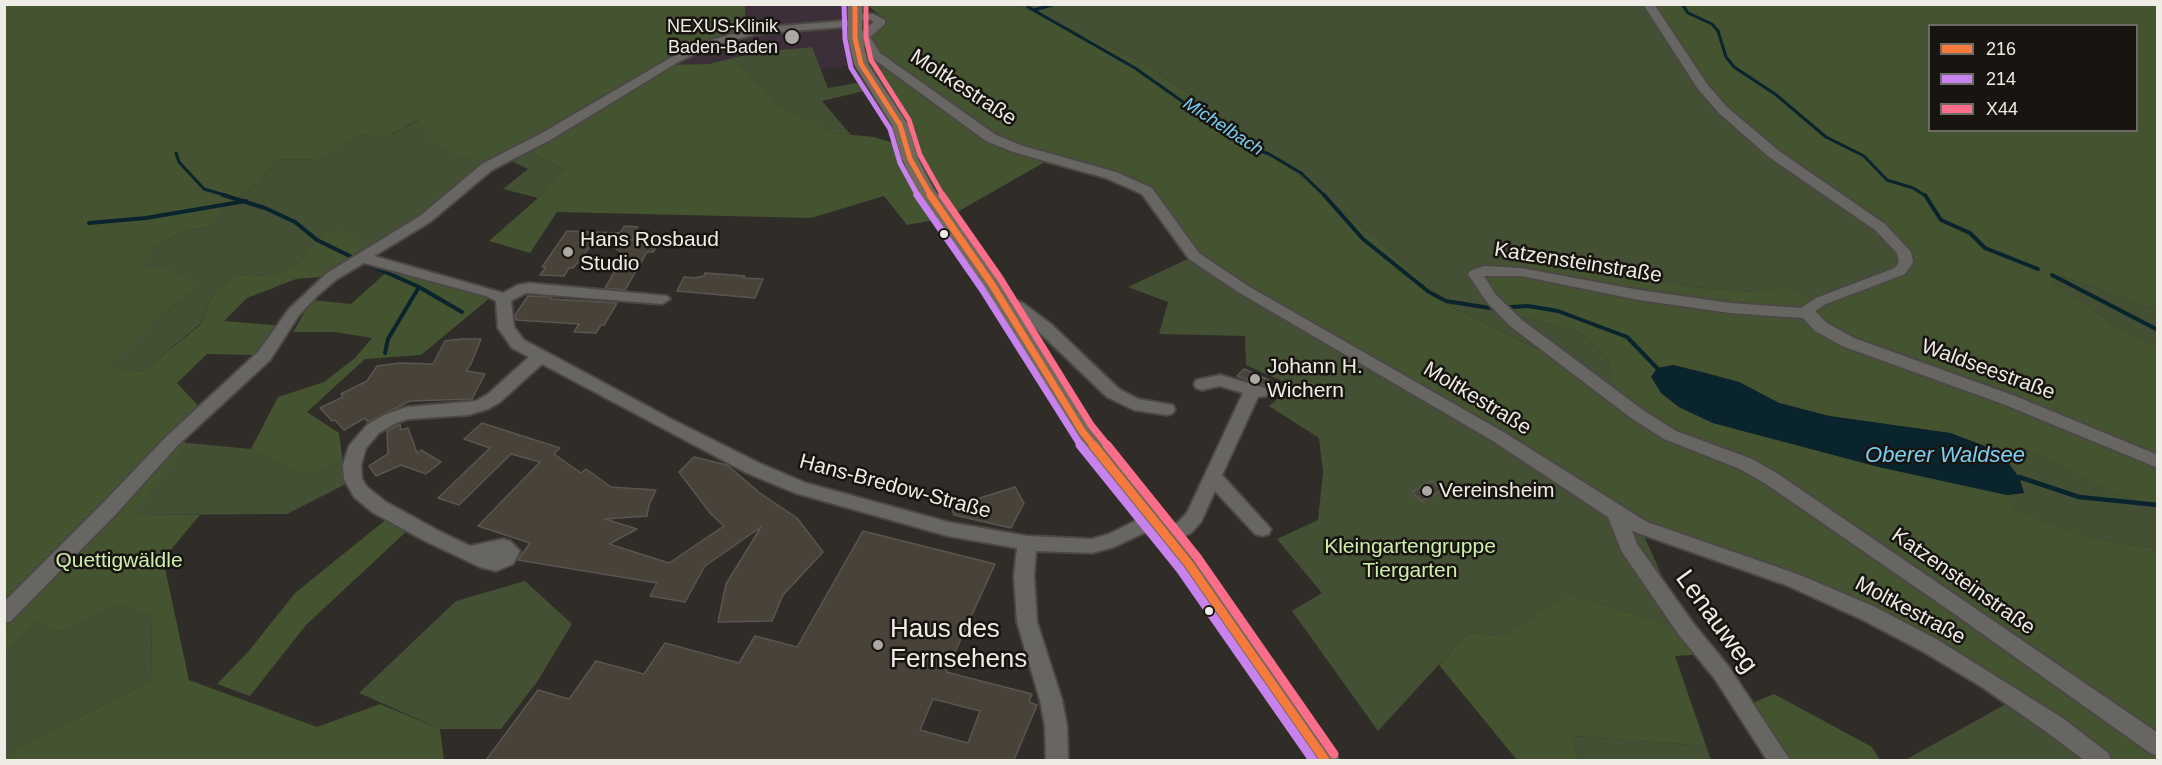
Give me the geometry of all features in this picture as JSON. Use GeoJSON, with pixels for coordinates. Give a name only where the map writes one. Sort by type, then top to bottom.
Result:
{"type":"FeatureCollection","features":[{"type":"Feature","properties":{"kind":"main road"},"geometry":{"type":"LineString","coordinates":[[857,24],[861,64],[900,125],[915,170],[1006,307],[1082,431],[1161,528],[1219,606],[1325,760]]}},
{"type":"Feature","properties":{"kind":"street"},"geometry":{"type":"LineString","coordinates":[[1648,4],[1702,86],[1723,110],[1774,154],[1880,227],[1904,252],[1906,261],[1900,271],[1821,301],[1808,309],[1807,314]]}},
{"type":"Feature","properties":{"kind":"street"},"geometry":{"type":"LineString","coordinates":[[4,615],[111,508],[172,441],[264,356],[294,312],[312,293],[359,260],[425,219],[487,167],[547,136],[697,48],[720,39],[755,31],[857,24]]}},
{"type":"Feature","properties":{"kind":"street","name":"Moltkestraße"},"geometry":{"type":"LineString","coordinates":[[857,24],[875,55],[991,138],[1018,149],[1135,184],[1155,200],[1194,256],[1243,289],[1499,437],[1616,513],[1640,526],[1793,580],[1868,613],[1931,646],[1989,681],[2056,726],[2100,760]]}},
{"type":"Feature","properties":{"kind":"street"},"geometry":{"type":"LineString","coordinates":[[359,260],[491,293],[503,299],[523,288],[662,299]]}},
{"type":"Feature","properties":{"kind":"street","name":"Katzensteinstraße"},"geometry":{"type":"LineString","coordinates":[[1807,314],[1730,308],[1651,297],[1521,272],[1484,270],[1475,274],[1491,298],[1509,317],[1631,410],[1670,435],[1746,464],[1772,479],[1964,609],[2157,746]]}},
{"type":"Feature","properties":{"kind":"street","name":"Hans-Bredow-Straße"},"geometry":{"type":"LineString","coordinates":[[503,299],[506,328],[518,344],[704,443],[801,488],[948,529],[1027,543],[1092,546],[1161,528],[1184,528],[1194,517],[1256,391],[1220,380],[1202,384]]}},
{"type":"Feature","properties":{"kind":"street"},"geometry":{"type":"LineString","coordinates":[[1006,307],[1018,306],[1045,328],[1113,393],[1134,404],[1167,409]]}},
{"type":"Feature","properties":{"kind":"street","name":"Waldseestraße"},"geometry":{"type":"LineString","coordinates":[[1807,314],[1821,327],[1848,342],[2009,400],[2157,462]]}},
{"type":"Feature","properties":{"kind":"street"},"geometry":{"type":"LineString","coordinates":[[468,554],[379,507],[360,492],[353,479],[352,465],[358,446],[373,429],[399,416],[420,412],[468,409],[482,405],[494,398],[539,357]]}},
{"type":"Feature","properties":{"kind":"street"},"geometry":{"type":"LineString","coordinates":[[1213,477],[1262,529]]}},
{"type":"Feature","properties":{"kind":"street","name":"Lenauweg"},"geometry":{"type":"LineString","coordinates":[[1616,513],[1629,547],[1686,629],[1722,673],[1779,760]]}},
{"type":"Feature","properties":{"kind":"street"},"geometry":{"type":"LineString","coordinates":[[1027,543],[1024,576],[1027,622],[1052,700],[1056,726],[1057,760]]}},
{"type":"Feature","properties":{"kind":"shaded area","name":"NEXUS-Klinik Baden-Baden"},"geometry":{"type":"Polygon","coordinates":[[[745,4],[848,5],[861,64],[819,70],[811,47],[759,52],[709,64],[667,65],[676,59],[755,31],[745,15],[745,4]]]}},
{"type":"Feature","properties":{"kind":"green space","name":"Quettigwäldle"},"geometry":{"type":"Polygon","coordinates":[[[5,5],[745,5],[745,15],[755,31],[732,36],[668,65],[709,64],[733,58],[779,106],[818,128],[832,133],[874,137],[896,144],[934,220],[907,225],[884,196],[811,218],[557,212],[530,253],[489,241],[538,198],[564,169],[523,149],[496,161],[473,159],[440,149],[417,120],[384,139],[364,135],[317,160],[277,159],[260,182],[223,207],[213,227],[183,231],[156,247],[138,267],[168,269],[198,286],[162,315],[109,366],[142,372],[200,325],[213,293],[236,274],[270,276],[301,260],[320,236],[341,230],[364,247],[359,259],[332,276],[296,279],[247,298],[224,321],[284,326],[256,355],[207,354],[177,383],[203,411],[173,441],[188,443],[131,515],[200,515],[163,559],[189,680],[317,727],[380,704],[440,729],[444,760],[5,760],[5,755],[151,681],[152,616],[119,606],[59,632],[37,621],[5,652],[5,5]]]}},
{"type":"Feature","properties":{"kind":"green space"},"geometry":{"type":"Polygon","coordinates":[[[867,5],[1017,5],[1145,63],[1287,166],[1378,240],[1450,306],[1616,388],[1608,360],[1580,332],[1510,314],[1477,267],[1540,258],[1694,287],[1753,292],[1785,286],[1821,301],[1900,271],[1904,252],[1723,110],[1648,5],[2157,5],[2157,311],[2062,276],[2051,277],[2055,284],[2125,333],[2157,346],[2157,507],[2111,493],[2022,448],[2002,455],[1950,433],[1829,416],[1779,403],[1739,382],[1673,365],[1661,393],[1679,407],[1713,423],[1879,467],[2007,495],[2015,511],[2095,539],[2157,548],[2157,760],[2100,760],[2056,726],[1868,613],[1640,527],[1194,256],[1147,191],[1050,159],[952,215],[915,155],[907,126],[861,50],[874,46],[870,38],[883,26],[885,19],[867,5]]]}},
{"type":"Feature","properties":{"kind":"green space"},"geometry":{"type":"Polygon","coordinates":[[[1017,5],[1648,5],[1894,240],[1905,266],[1821,301],[1785,286],[1753,292],[1694,287],[1540,258],[1510,314],[1580,332],[1608,360],[1617,388],[1450,306],[1378,240],[1287,166],[1145,63],[1017,5]]]}},
{"type":"Feature","properties":{"kind":"green space"},"geometry":{"type":"Polygon","coordinates":[[[812,47],[828,88],[862,82],[868,90],[822,101],[851,135],[832,133],[817,128],[779,106],[733,58],[759,52],[812,47]]]}},
{"type":"Feature","properties":{"kind":"green space"},"geometry":{"type":"Polygon","coordinates":[[[418,120],[440,149],[496,161],[440,208],[363,258],[320,236],[301,260],[270,276],[236,274],[213,293],[200,324],[142,372],[108,366],[162,315],[198,286],[137,267],[156,247],[183,231],[213,227],[223,207],[260,182],[277,159],[317,160],[364,135],[384,139],[418,120]]]}},
{"type":"Feature","properties":{"kind":"green space"},"geometry":{"type":"Polygon","coordinates":[[[525,150],[564,169],[538,198],[503,189],[528,169],[507,159],[525,150]]]}},
{"type":"Feature","properties":{"kind":"green space","name":"Kleingartengruppe Tiergarten"},"geometry":{"type":"Polygon","coordinates":[[[1194,256],[1640,527],[1686,629],[1567,594],[1504,636],[1469,632],[1378,731],[1292,611],[1322,593],[1277,539],[1318,520],[1323,472],[1319,438],[1269,406],[1293,386],[1246,365],[1245,336],[1159,334],[1168,302],[1128,287],[1194,256]]]}},
{"type":"Feature","properties":{"kind":"green space"},"geometry":{"type":"Polygon","coordinates":[[[389,270],[491,297],[421,355],[365,359],[307,412],[339,433],[343,463],[305,476],[251,449],[278,397],[324,382],[355,358],[372,338],[335,332],[293,332],[312,300],[351,304],[389,270]]]}},
{"type":"Feature","properties":{"kind":"green space"},"geometry":{"type":"Polygon","coordinates":[[[2062,276],[2157,311],[2157,346],[2125,333],[2055,284],[2051,277],[2062,276]]]}},
{"type":"Feature","properties":{"kind":"green space"},"geometry":{"type":"Polygon","coordinates":[[[188,443],[251,449],[305,476],[343,463],[346,484],[287,514],[130,515],[188,443]]]}},
{"type":"Feature","properties":{"kind":"green space"},"geometry":{"type":"Polygon","coordinates":[[[2022,448],[2111,493],[2157,507],[2157,548],[2095,539],[2014,511],[2007,495],[2024,493],[2019,477],[2002,455],[2022,448]]]}},
{"type":"Feature","properties":{"kind":"green space"},"geometry":{"type":"Polygon","coordinates":[[[388,518],[408,530],[306,625],[250,696],[217,684],[248,652],[295,593],[388,518]]]}},
{"type":"Feature","properties":{"kind":"green space"},"geometry":{"type":"Polygon","coordinates":[[[525,581],[572,624],[537,682],[501,729],[440,729],[359,693],[456,601],[525,581]]]}},
{"type":"Feature","properties":{"kind":"green space"},"geometry":{"type":"Polygon","coordinates":[[[1567,594],[1686,629],[1707,654],[1675,656],[1706,746],[1573,736],[1578,760],[1517,760],[1439,665],[1469,632],[1504,636],[1567,594]]]}},
{"type":"Feature","properties":{"kind":"green space"},"geometry":{"type":"Polygon","coordinates":[[[119,606],[152,616],[151,681],[5,755],[5,652],[37,621],[59,632],[119,606]]]}},
{"type":"Feature","properties":{"kind":"green space"},"geometry":{"type":"Polygon","coordinates":[[[1774,694],[1872,747],[1880,760],[1779,760],[1743,707],[1774,694]]]}},
{"type":"Feature","properties":{"kind":"green space"},"geometry":{"type":"Polygon","coordinates":[[[2015,699],[2100,760],[1905,760],[2015,699]]]}},
{"type":"Feature","properties":{"kind":"green space"},"geometry":{"type":"Polygon","coordinates":[[[1573,736],[1706,746],[1711,760],[1578,760],[1573,736]]]}},
{"type":"Feature","properties":{"kind":"water","name":"Oberer Waldsee"},"geometry":{"type":"Polygon","coordinates":[[[1673,365],[1739,382],[1779,403],[1829,416],[1950,433],[2002,455],[2019,477],[2024,493],[2007,495],[1879,467],[1713,423],[1679,407],[1661,393],[1651,377],[1657,368],[1673,365]]]}},
{"type":"Feature","properties":{"kind":"building"},"geometry":{"type":"Polygon","coordinates":[[[624,226],[638,227],[632,240],[661,240],[653,252],[647,252],[625,290],[605,288],[624,256],[611,244],[593,243],[564,276],[540,275],[546,267],[542,267],[567,231],[620,233],[624,226]]]}},
{"type":"Feature","properties":{"kind":"building"},"geometry":{"type":"Polygon","coordinates":[[[705,273],[763,279],[755,298],[677,291],[684,277],[695,278],[704,276],[705,273]]]}},
{"type":"Feature","properties":{"kind":"building"},"geometry":{"type":"Polygon","coordinates":[[[528,296],[617,303],[604,325],[601,325],[596,333],[574,332],[579,324],[516,320],[515,315],[528,296]]]}},
{"type":"Feature","properties":{"kind":"building"},"geometry":{"type":"Polygon","coordinates":[[[481,339],[466,371],[485,374],[472,399],[410,401],[368,422],[365,418],[344,430],[320,408],[343,397],[341,394],[367,381],[377,366],[400,363],[433,364],[445,341],[481,339]]]}},
{"type":"Feature","properties":{"kind":"building","name":"Johann H. Wichern"},"geometry":{"type":"Polygon","coordinates":[[[1244,369],[1269,380],[1264,385],[1237,376],[1244,369]]]}},
{"type":"Feature","properties":{"kind":"building"},"geometry":{"type":"Polygon","coordinates":[[[482,423],[560,448],[554,454],[581,473],[586,469],[611,487],[656,490],[647,516],[605,519],[637,529],[609,544],[669,563],[724,526],[711,514],[679,472],[694,457],[727,465],[760,493],[797,518],[823,552],[783,595],[772,621],[718,622],[726,584],[761,527],[705,566],[685,602],[650,596],[657,583],[518,560],[530,543],[478,526],[540,462],[511,454],[459,505],[438,498],[490,448],[464,439],[482,423]]]}},
{"type":"Feature","properties":{"kind":"building"},"geometry":{"type":"Polygon","coordinates":[[[400,424],[401,430],[408,428],[417,453],[421,450],[441,462],[426,474],[401,465],[376,476],[369,466],[388,454],[387,431],[400,424]]]}},
{"type":"Feature","properties":{"kind":"building","name":"Vereinsheim"},"geometry":{"type":"Polygon","coordinates":[[[1432,481],[1442,490],[1422,501],[1412,492],[1432,481]]]}},
{"type":"Feature","properties":{"kind":"building"},"geometry":{"type":"Polygon","coordinates":[[[1015,487],[1024,503],[1011,528],[954,515],[951,507],[1015,487]]]}},
{"type":"Feature","properties":{"kind":"building","name":"Haus des Fernsehens"},"geometry":{"type":"Polygon","coordinates":[[[863,531],[995,564],[946,672],[1032,694],[1029,702],[1037,705],[1014,760],[486,760],[538,690],[569,699],[596,661],[644,674],[665,643],[739,663],[755,636],[797,647],[863,531]],[[933,699],[920,730],[968,743],[980,711],[933,699]]]}},
{"type":"Feature","properties":{"kind":"waterway"},"geometry":{"type":"LineString","coordinates":[[1034,10],[1056,4]]}},
{"type":"Feature","properties":{"kind":"waterway"},"geometry":{"type":"LineString","coordinates":[[1682,4],[1688,13],[1712,24],[1718,31],[1726,57],[1734,67],[1775,94],[1826,137],[1864,156],[1887,180],[1913,188],[1925,196]]}},
{"type":"Feature","properties":{"kind":"waterway","name":"Michelbach"},"geometry":{"type":"LineString","coordinates":[[1028,7],[1135,68],[1244,145],[1269,154],[1301,173],[1324,195]]}},
{"type":"Feature","properties":{"kind":"waterway"},"geometry":{"type":"LineString","coordinates":[[176,153],[179,162],[204,189],[228,196]]}},
{"type":"Feature","properties":{"kind":"waterway"},"geometry":{"type":"LineString","coordinates":[[223,195],[244,201]]}},
{"type":"Feature","properties":{"kind":"waterway","name":"Michelbach"},"geometry":{"type":"LineString","coordinates":[[1324,195],[1363,239],[1429,292],[1446,301],[1496,309]]}},
{"type":"Feature","properties":{"kind":"waterway"},"geometry":{"type":"LineString","coordinates":[[1925,196],[1941,220],[1970,233],[1985,248],[2038,269]]}},
{"type":"Feature","properties":{"kind":"waterway"},"geometry":{"type":"LineString","coordinates":[[89,223],[146,218],[244,201]]}},
{"type":"Feature","properties":{"kind":"waterway"},"geometry":{"type":"LineString","coordinates":[[244,201],[265,208],[295,222],[317,240],[356,259]]}},
{"type":"Feature","properties":{"kind":"waterway"},"geometry":{"type":"LineString","coordinates":[[363,262],[419,287]]}},
{"type":"Feature","properties":{"kind":"waterway"},"geometry":{"type":"LineString","coordinates":[[2052,275],[2158,330]]}},
{"type":"Feature","properties":{"kind":"waterway"},"geometry":{"type":"LineString","coordinates":[[385,353],[388,339],[419,287]]}},
{"type":"Feature","properties":{"kind":"waterway"},"geometry":{"type":"LineString","coordinates":[[419,287],[462,312]]}},
{"type":"Feature","properties":{"kind":"waterway","name":"Michelbach"},"geometry":{"type":"LineString","coordinates":[[1511,307],[1528,306],[1558,311],[1627,337],[1657,368]]}},
{"type":"Feature","properties":{"kind":"waterway","name":"Michelbach"},"geometry":{"type":"LineString","coordinates":[[2019,477],[2079,497],[2158,505]]}},
{"type":"Feature","properties":{"kind":"transit line","name":"214"},"geometry":{"type":"LineString","coordinates":[[844,4],[845,39],[851,68],[890,129],[900,163],[916,194],[982,289],[1073,436],[1180,569],[1313,760]]}},
{"type":"Feature","properties":{"kind":"transit line","name":"216"},"geometry":{"type":"LineString","coordinates":[[855,4],[855,38],[861,64],[900,125],[910,159],[925,188],[991,283],[1082,431],[1188,563],[1325,760]]}},
{"type":"Feature","properties":{"kind":"transit line","name":"X44"},"geometry":{"type":"LineString","coordinates":[[866,4],[866,37],[871,60],[909,120],[920,155],[934,183],[1000,278],[1091,425],[1197,557],[1334,754]]}},
{"type":"Feature","properties":{"kind":"place","name":"NEXUS-Klinik Baden-Baden"},"geometry":{"type":"Point","coordinates":[792,37]}},
{"type":"Feature","properties":{"kind":"place","name":"Hans Rosbaud Studio"},"geometry":{"type":"Point","coordinates":[568,252]}},
{"type":"Feature","properties":{"kind":"place","name":"Johann H. Wichern"},"geometry":{"type":"Point","coordinates":[1255,379]}},
{"type":"Feature","properties":{"kind":"place","name":"Vereinsheim"},"geometry":{"type":"Point","coordinates":[1427,491]}},
{"type":"Feature","properties":{"kind":"place","name":"Haus des Fernsehens"},"geometry":{"type":"Point","coordinates":[878,645]}}]}
